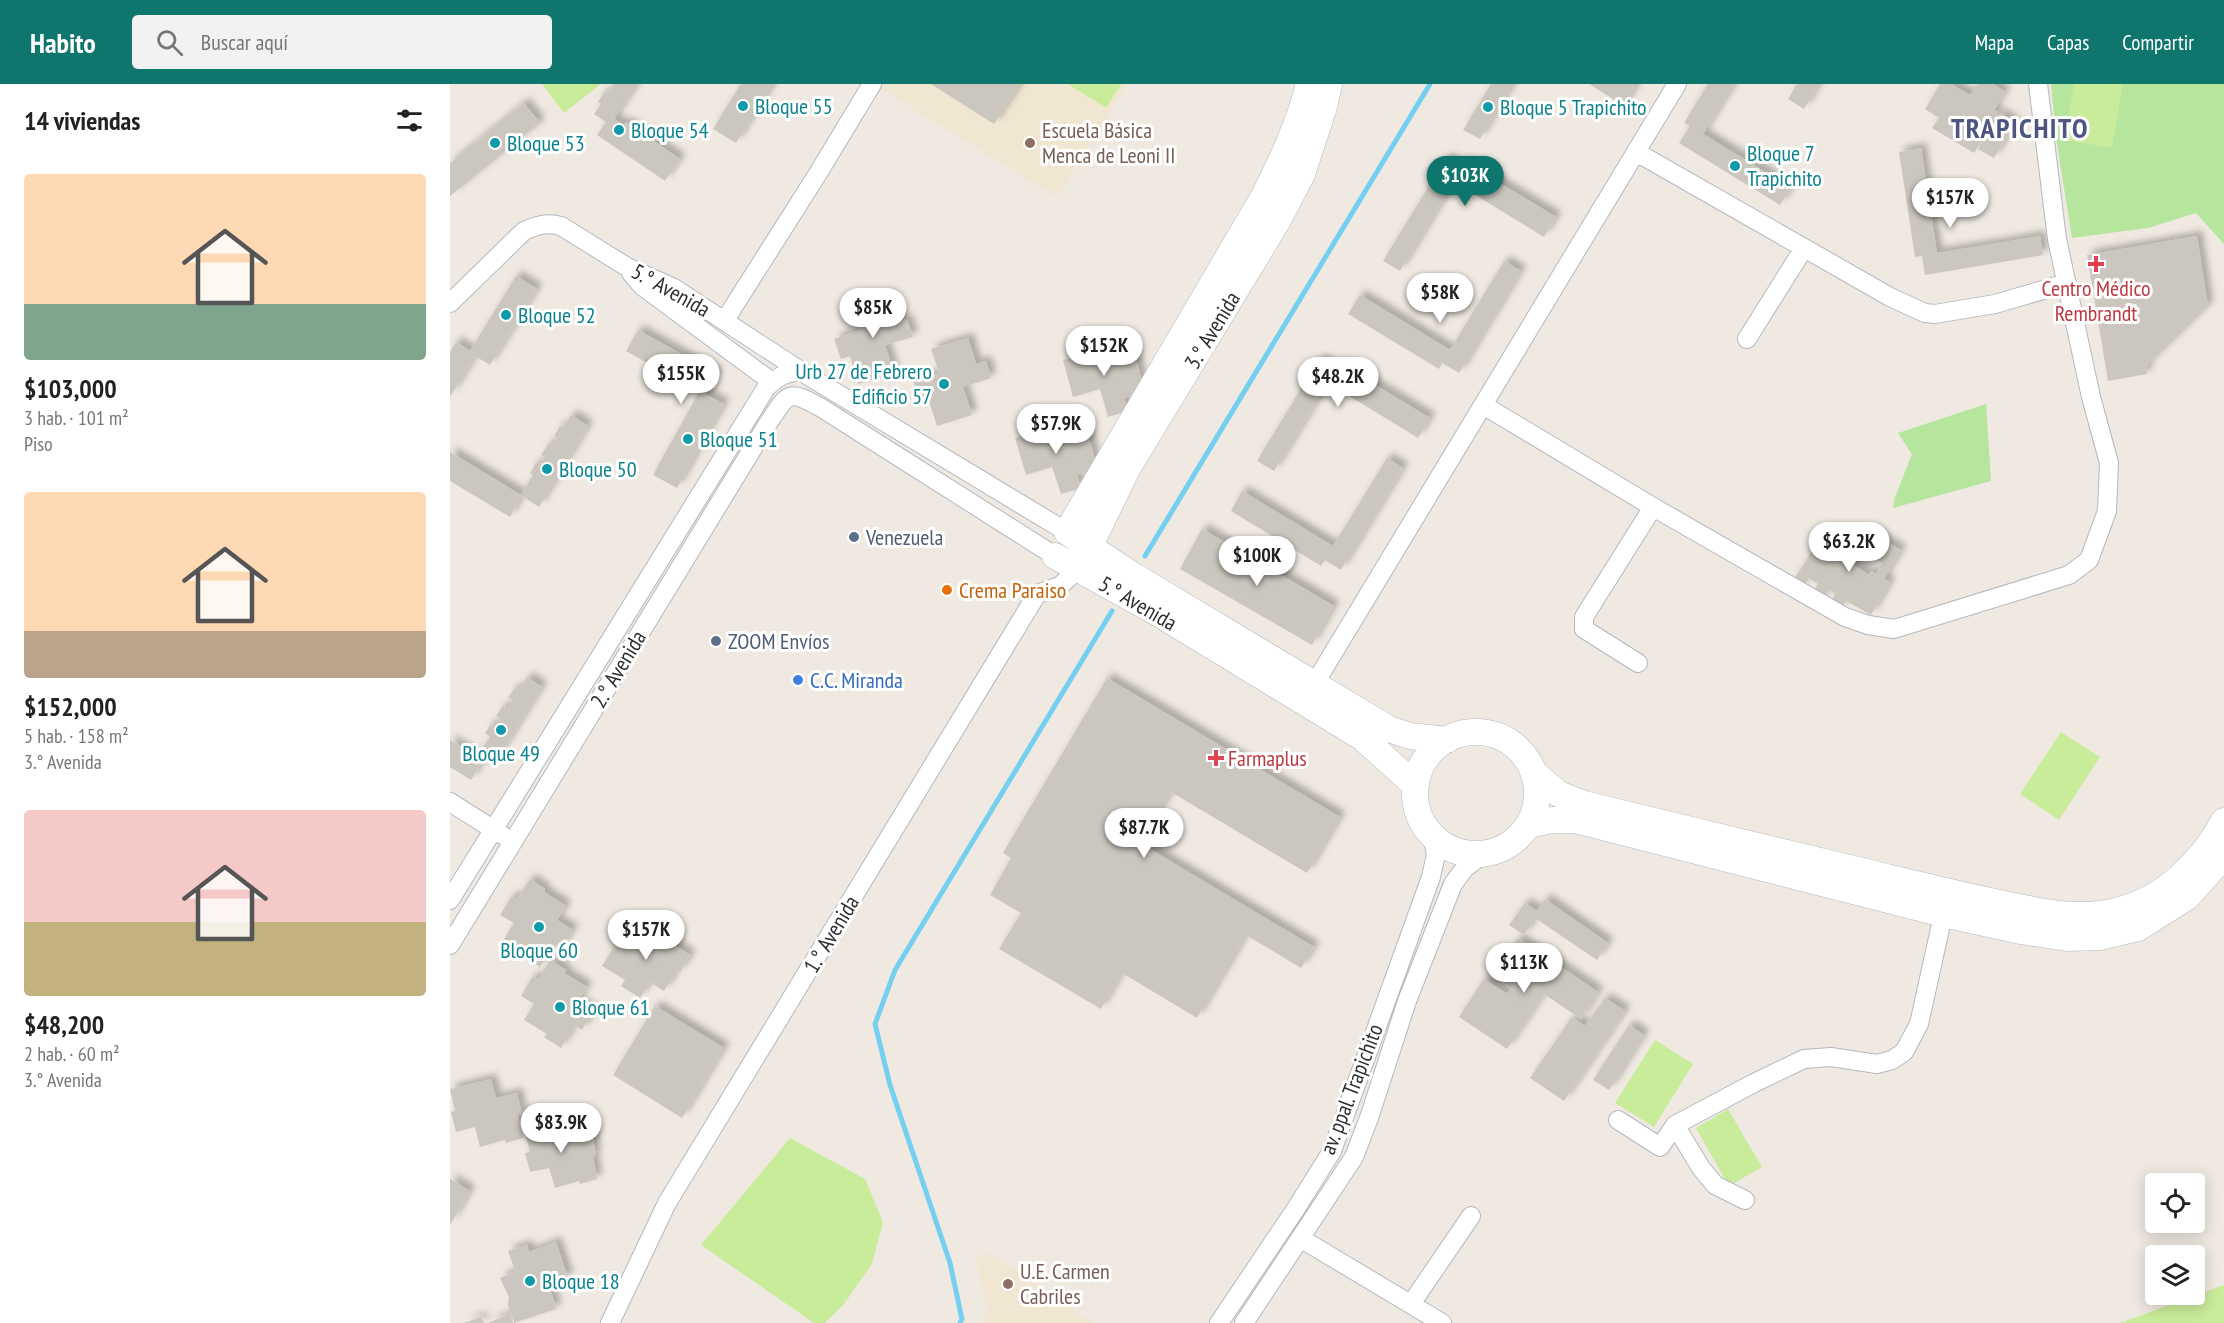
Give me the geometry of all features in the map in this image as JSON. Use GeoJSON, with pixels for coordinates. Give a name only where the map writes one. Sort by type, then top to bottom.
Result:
{"type":"FeatureCollection","features":[{"type":"Feature","properties":{"kind":"street"},"geometry":{"type":"LineString","coordinates":[[725,320],[872,84]]}},
{"type":"Feature","properties":{"kind":"street","name":"3.° Avenida"},"geometry":{"type":"LineString","coordinates":[[1066,532],[1263,196],[1287,149],[1304,106],[1309,84]]}},
{"type":"Feature","properties":{"kind":"street","name":"3.° Avenida"},"geometry":{"type":"LineString","coordinates":[[1078,568],[1127,469],[1278,220],[1302,174],[1321,118],[1329,84]]}},
{"type":"Feature","properties":{"kind":"street"},"geometry":{"type":"LineString","coordinates":[[1315,683],[1677,84]]}},
{"type":"Feature","properties":{"kind":"street"},"geometry":{"type":"LineString","coordinates":[[1483,405],[1653,507],[1845,617],[1869,625],[1894,629],[2069,575],[2089,560],[2107,512],[2109,464],[2088,387],[2058,239],[2038,84]]}},
{"type":"Feature","properties":{"kind":"street"},"geometry":{"type":"LineString","coordinates":[[1636,152],[1890,297],[1925,313],[1951,312],[1995,304],[2067,283]]}},
{"type":"Feature","properties":{"kind":"street","name":"5.° Avenida"},"geometry":{"type":"LineString","coordinates":[[450,303],[525,231],[537,225],[551,223],[561,226],[627,267],[674,288],[800,371],[1389,729],[1410,736],[1447,740]]}},
{"type":"Feature","properties":{"kind":"street"},"geometry":{"type":"LineString","coordinates":[[1747,339],[1803,248]]}},
{"type":"Feature","properties":{"kind":"street"},"geometry":{"type":"LineString","coordinates":[[627,267],[642,286],[772,382]]}},
{"type":"Feature","properties":{"kind":"street"},"geometry":{"type":"LineString","coordinates":[[450,900],[759,400],[772,382],[787,372],[800,371]]}},
{"type":"Feature","properties":{"kind":"street","name":"5.° Avenida"},"geometry":{"type":"LineString","coordinates":[[791,396],[799,396],[820,407],[1055,556],[1161,615],[1363,738],[1416,786]]}},
{"type":"Feature","properties":{"kind":"street","name":"2.° Avenida"},"geometry":{"type":"LineString","coordinates":[[450,945],[767,424],[779,406],[791,396]]}},
{"type":"Feature","properties":{"kind":"street"},"geometry":{"type":"LineString","coordinates":[[1638,663],[1584,629],[1583,623],[1584,617],[1653,507]]}},
{"type":"Feature","properties":{"kind":"street","name":"1.° Avenida"},"geometry":{"type":"LineString","coordinates":[[610,1323],[667,1203],[1037,594],[1060,586],[1078,568]]}},
{"type":"Feature","properties":{"kind":"street"},"geometry":{"type":"LineString","coordinates":[[1491,733],[1506,739],[1528,760],[1534,773],[1537,791],[1535,808],[1528,825],[1517,838],[1502,848],[1485,853],[1468,853],[1451,848],[1432,835],[1418,811],[1416,786],[1426,759],[1447,740],[1461,734],[1491,733]]}},
{"type":"Feature","properties":{"kind":"street"},"geometry":{"type":"LineString","coordinates":[[1534,773],[1559,794],[1584,804],[1946,903],[2056,936],[2099,937],[2138,928],[2187,897],[2224,856]]}},
{"type":"Feature","properties":{"kind":"street"},"geometry":{"type":"LineString","coordinates":[[450,802],[513,842]]}},
{"type":"Feature","properties":{"kind":"street"},"geometry":{"type":"LineString","coordinates":[[1528,825],[1552,820],[1575,820],[1946,903],[2090,916],[2121,910],[2148,899],[2180,877],[2200,857],[2224,821]]}},
{"type":"Feature","properties":{"kind":"street","name":"av. ppal. Trapichito"},"geometry":{"type":"LineString","coordinates":[[1219,1323],[1332,1151],[1431,878],[1436,854],[1432,835]]}},
{"type":"Feature","properties":{"kind":"street","name":"av. ppal. Trapichito"},"geometry":{"type":"LineString","coordinates":[[1244,1323],[1354,1157],[1407,1001],[1453,885],[1465,868],[1485,853]]}},
{"type":"Feature","properties":{"kind":"street"},"geometry":{"type":"LineString","coordinates":[[1618,1120],[1660,1147],[1675,1125],[1804,1059],[1831,1057],[1876,1064],[1892,1060],[1904,1052],[1918,1024],[1946,903]]}},
{"type":"Feature","properties":{"kind":"street"},"geometry":{"type":"LineString","coordinates":[[1675,1125],[1701,1168],[1715,1185],[1745,1200]]}},
{"type":"Feature","properties":{"kind":"street"},"geometry":{"type":"LineString","coordinates":[[1295,1210],[1311,1221]]}},
{"type":"Feature","properties":{"kind":"street"},"geometry":{"type":"LineString","coordinates":[[1412,1304],[1471,1216]]}},
{"type":"Feature","properties":{"kind":"street"},"geometry":{"type":"LineString","coordinates":[[1300,1238],[1442,1323]]}},
{"type":"Feature","properties":{"kind":"shaded area","name":"Escuela Básica Menca de Leoni II"},"geometry":{"type":"Polygon","coordinates":[[[884,84],[1127,84],[1057,197],[881,89],[884,84]]]}},
{"type":"Feature","properties":{"kind":"shaded area","name":"U.E. Carmen Cabriles"},"geometry":{"type":"Polygon","coordinates":[[[989,1253],[1092,1323],[983,1323],[987,1308],[976,1260],[989,1253]]]}},
{"type":"Feature","properties":{"kind":"green space"},"geometry":{"type":"Polygon","coordinates":[[[542,84],[601,84],[564,113],[542,84]]]}},
{"type":"Feature","properties":{"kind":"green space"},"geometry":{"type":"Polygon","coordinates":[[[1068,84],[1121,84],[1106,108],[1068,84]]]}},
{"type":"Feature","properties":{"kind":"green space"},"geometry":{"type":"Polygon","coordinates":[[[2051,84],[2224,84],[2224,244],[2196,213],[2148,228],[2072,238],[2056,138],[2051,84]]]}},
{"type":"Feature","properties":{"kind":"green space"},"geometry":{"type":"Polygon","coordinates":[[[2074,84],[2123,84],[2112,148],[2065,140],[2074,84]]]}},
{"type":"Feature","properties":{"kind":"green space"},"geometry":{"type":"Polygon","coordinates":[[[1986,404],[1991,481],[1893,508],[1912,454],[1898,433],[1986,404]]]}},
{"type":"Feature","properties":{"kind":"green space"},"geometry":{"type":"Polygon","coordinates":[[[2061,732],[2100,757],[2059,820],[2020,794],[2061,732]]]}},
{"type":"Feature","properties":{"kind":"green space"},"geometry":{"type":"Polygon","coordinates":[[[1655,1040],[1693,1064],[1654,1127],[1615,1103],[1655,1040]]]}},
{"type":"Feature","properties":{"kind":"green space"},"geometry":{"type":"Polygon","coordinates":[[[1728,1109],[1762,1167],[1729,1186],[1696,1128],[1728,1109]]]}},
{"type":"Feature","properties":{"kind":"green space"},"geometry":{"type":"Polygon","coordinates":[[[790,1138],[865,1179],[883,1222],[872,1264],[844,1304],[825,1323],[814,1323],[701,1245],[790,1138]]]}},
{"type":"Feature","properties":{"kind":"green space"},"geometry":{"type":"Polygon","coordinates":[[[2224,1285],[2224,1323],[2120,1323],[2169,1305],[2205,1305],[2205,1292],[2224,1285]]]}},
{"type":"Feature","properties":{"kind":"building","name":"Bloque 54"},"geometry":{"type":"Polygon","coordinates":[[[614,84],[637,84],[614,119],[624,125],[626,122],[680,159],[665,181],[597,135],[606,122],[594,114],[601,104],[598,102],[604,92],[607,94],[614,84]]]}},
{"type":"Feature","properties":{"kind":"building","name":"Bloque 55"},"geometry":{"type":"Polygon","coordinates":[[[741,84],[773,84],[736,143],[713,129],[741,84]]]}},
{"type":"Feature","properties":{"kind":"building"},"geometry":{"type":"Polygon","coordinates":[[[931,84],[1020,84],[994,124],[931,84]]]}},
{"type":"Feature","properties":{"kind":"building","name":"Bloque 5 Trapichito"},"geometry":{"type":"Polygon","coordinates":[[[1491,84],[1513,84],[1480,139],[1463,130],[1491,84]]]}},
{"type":"Feature","properties":{"kind":"building","name":"Bloque 5 Trapichito"},"geometry":{"type":"Polygon","coordinates":[[[1589,84],[1632,84],[1636,86],[1624,106],[1589,84]]]}},
{"type":"Feature","properties":{"kind":"building","name":"Bloque 7 Trapichito"},"geometry":{"type":"Polygon","coordinates":[[[1708,84],[1734,84],[1703,134],[1791,188],[1780,205],[1679,143],[1690,126],[1684,123],[1708,84]]]}},
{"type":"Feature","properties":{"kind":"building"},"geometry":{"type":"Polygon","coordinates":[[[1797,84],[1819,84],[1804,109],[1788,99],[1797,84]]]}},
{"type":"Feature","properties":{"kind":"building"},"geometry":{"type":"Polygon","coordinates":[[[1940,84],[1951,84],[1970,95],[1978,84],[1993,84],[2005,92],[1994,110],[1998,112],[1974,153],[1932,128],[1939,118],[1925,109],[1940,84]]]}},
{"type":"Feature","properties":{"kind":"building","name":"Bloque 53"},"geometry":{"type":"Polygon","coordinates":[[[524,103],[540,123],[450,196],[450,163],[524,103]]]}},
{"type":"Feature","properties":{"kind":"building"},"geometry":{"type":"Polygon","coordinates":[[[2000,113],[2015,123],[1994,158],[1978,149],[2000,113]]]}},
{"type":"Feature","properties":{"kind":"building"},"geometry":{"type":"Polygon","coordinates":[[[1921,148],[1937,253],[2040,236],[2043,255],[1925,275],[1922,256],[1915,257],[1899,152],[1921,148]]]}},
{"type":"Feature","properties":{"kind":"building"},"geometry":{"type":"Polygon","coordinates":[[[1446,158],[1462,168],[1465,162],[1556,217],[1544,237],[1454,182],[1400,271],[1383,261],[1446,158]]]}},
{"type":"Feature","properties":{"kind":"building"},"geometry":{"type":"Polygon","coordinates":[[[2197,236],[2208,306],[2146,367],[2147,374],[2108,381],[2087,255],[2197,236]]]}},
{"type":"Feature","properties":{"kind":"building"},"geometry":{"type":"Polygon","coordinates":[[[1504,261],[1521,271],[1459,373],[1442,363],[1439,369],[1348,314],[1360,295],[1450,350],[1504,261]]]}},
{"type":"Feature","properties":{"kind":"building","name":"Bloque 52"},"geometry":{"type":"Polygon","coordinates":[[[516,276],[537,289],[490,365],[475,356],[450,397],[450,352],[456,342],[470,351],[516,276]]]}},
{"type":"Feature","properties":{"kind":"building"},"geometry":{"type":"Polygon","coordinates":[[[889,295],[898,322],[907,319],[913,337],[885,345],[894,373],[858,384],[850,356],[841,359],[834,339],[860,330],[853,307],[889,295]]]}},
{"type":"Feature","properties":{"kind":"building","name":"Bloque 51"},"geometry":{"type":"Polygon","coordinates":[[[638,330],[717,374],[705,394],[724,404],[677,488],[653,475],[699,392],[626,351],[638,330]]]}},
{"type":"Feature","properties":{"kind":"building","name":"Urb 27 de Febrero Edificio 57"},"geometry":{"type":"Polygon","coordinates":[[[968,338],[976,364],[986,361],[991,378],[963,387],[972,415],[937,426],[928,398],[919,401],[913,380],[939,373],[931,349],[968,338]]]}},
{"type":"Feature","properties":{"kind":"building"},"geometry":{"type":"Polygon","coordinates":[[[1108,339],[1116,365],[1136,359],[1145,392],[1124,398],[1128,411],[1108,417],[1100,389],[1073,397],[1063,360],[1088,353],[1086,345],[1108,339]]]}},
{"type":"Feature","properties":{"kind":"building"},"geometry":{"type":"Polygon","coordinates":[[[1319,359],[1336,369],[1339,363],[1430,418],[1418,438],[1328,383],[1274,471],[1257,461],[1319,359]]]}},
{"type":"Feature","properties":{"kind":"building","name":"Bloque 50"},"geometry":{"type":"Polygon","coordinates":[[[571,415],[588,426],[539,507],[522,496],[510,517],[450,481],[450,452],[521,495],[533,475],[530,473],[536,463],[539,465],[545,457],[541,455],[549,443],[552,445],[557,438],[554,436],[560,426],[563,428],[571,415]]]}},
{"type":"Feature","properties":{"kind":"building"},"geometry":{"type":"Polygon","coordinates":[[[1055,416],[1064,443],[1088,436],[1098,469],[1077,475],[1081,488],[1061,494],[1052,467],[1026,475],[1015,438],[1040,430],[1038,421],[1055,416]]]}},
{"type":"Feature","properties":{"kind":"building"},"geometry":{"type":"Polygon","coordinates":[[[1387,458],[1403,468],[1341,570],[1325,560],[1321,566],[1231,511],[1242,491],[1333,546],[1387,458]]]}},
{"type":"Feature","properties":{"kind":"building"},"geometry":{"type":"Polygon","coordinates":[[[1202,529],[1334,606],[1312,645],[1180,569],[1202,529]]]}},
{"type":"Feature","properties":{"kind":"building"},"geometry":{"type":"Polygon","coordinates":[[[1869,532],[1901,550],[1884,579],[1890,582],[1871,615],[1846,601],[1841,609],[1830,603],[1835,594],[1829,590],[1823,600],[1812,593],[1818,584],[1809,578],[1803,587],[1793,581],[1821,537],[1857,559],[1853,565],[1869,575],[1871,571],[1876,574],[1882,563],[1859,550],[1869,532]]]}},
{"type":"Feature","properties":{"kind":"building","name":"Bloque 49"},"geometry":{"type":"Polygon","coordinates":[[[527,677],[542,687],[493,765],[484,759],[471,780],[450,767],[450,740],[477,757],[490,737],[485,733],[491,724],[495,727],[500,719],[496,716],[503,706],[507,709],[513,700],[508,697],[515,688],[519,690],[527,677]]]}},
{"type":"Feature","properties":{"kind":"building"},"geometry":{"type":"Polygon","coordinates":[[[1107,678],[1340,817],[1307,873],[1171,792],[1140,843],[1314,947],[1301,968],[1246,935],[1197,1018],[1122,973],[1101,1009],[999,949],[1021,913],[990,895],[1011,858],[1003,853],[1107,678]]]}},
{"type":"Feature","properties":{"kind":"building","name":"Bloque 60"},"geometry":{"type":"Polygon","coordinates":[[[530,879],[545,889],[544,892],[566,906],[557,920],[573,930],[561,949],[554,944],[540,967],[523,957],[526,953],[504,939],[514,923],[500,915],[512,896],[517,899],[530,879]]]}},
{"type":"Feature","properties":{"kind":"building"},"geometry":{"type":"Polygon","coordinates":[[[1545,899],[1608,943],[1597,960],[1535,918],[1524,935],[1509,925],[1525,903],[1537,911],[1545,899]]]}},
{"type":"Feature","properties":{"kind":"building"},"geometry":{"type":"Polygon","coordinates":[[[654,926],[674,937],[671,943],[690,955],[681,971],[678,969],[664,991],[650,982],[640,998],[621,986],[625,980],[602,966],[613,949],[616,951],[630,929],[646,939],[654,926]]]}},
{"type":"Feature","properties":{"kind":"building"},"geometry":{"type":"Polygon","coordinates":[[[1518,938],[1598,992],[1581,1019],[1544,994],[1507,1049],[1459,1017],[1484,979],[1507,994],[1511,988],[1493,976],[1518,938]]]}},
{"type":"Feature","properties":{"kind":"building","name":"Bloque 61"},"geometry":{"type":"Polygon","coordinates":[[[550,960],[566,970],[564,973],[587,987],[578,1001],[594,1011],[582,1030],[575,1025],[561,1048],[544,1037],[547,1034],[524,1020],[534,1004],[521,996],[533,976],[538,980],[550,960]]]}},
{"type":"Feature","properties":{"kind":"building"},"geometry":{"type":"Polygon","coordinates":[[[1605,998],[1625,1011],[1564,1101],[1530,1078],[1572,1017],[1585,1026],[1605,998]]]}},
{"type":"Feature","properties":{"kind":"building"},"geometry":{"type":"Polygon","coordinates":[[[655,1006],[724,1048],[682,1118],[613,1075],[655,1006]]]}},
{"type":"Feature","properties":{"kind":"building"},"geometry":{"type":"Polygon","coordinates":[[[1629,1025],[1644,1035],[1609,1090],[1593,1080],[1629,1025]]]}},
{"type":"Feature","properties":{"kind":"building"},"geometry":{"type":"Polygon","coordinates":[[[491,1079],[496,1098],[517,1093],[522,1114],[518,1115],[523,1138],[480,1147],[475,1127],[456,1132],[451,1112],[455,1111],[450,1089],[491,1079]]]}},
{"type":"Feature","properties":{"kind":"building"},"geometry":{"type":"Polygon","coordinates":[[[565,1120],[570,1139],[592,1134],[597,1179],[580,1184],[579,1181],[555,1188],[549,1168],[530,1172],[525,1153],[530,1152],[524,1130],[565,1120]]]}},
{"type":"Feature","properties":{"kind":"building"},"geometry":{"type":"Polygon","coordinates":[[[450,1179],[470,1191],[450,1225],[450,1179]]]}},
{"type":"Feature","properties":{"kind":"building","name":"Bloque 18"},"geometry":{"type":"Polygon","coordinates":[[[556,1242],[568,1278],[549,1284],[556,1309],[514,1323],[508,1305],[509,1297],[500,1278],[515,1271],[508,1251],[527,1245],[529,1252],[556,1242]]]}},
{"type":"Feature","properties":{"kind":"building"},"geometry":{"type":"Polygon","coordinates":[[[510,1314],[513,1323],[488,1323],[510,1314]]]}},
{"type":"Feature","properties":{"kind":"building"},"geometry":{"type":"Polygon","coordinates":[[[481,1317],[484,1323],[464,1323],[481,1317]]]}},
{"type":"Feature","properties":{"kind":"waterway"},"geometry":{"type":"LineString","coordinates":[[1145,556],[1430,84]]}},
{"type":"Feature","properties":{"kind":"waterway"},"geometry":{"type":"LineString","coordinates":[[960,1323],[962,1319],[950,1263],[890,1085],[875,1024],[895,970],[1112,611]]}},
{"type":"Feature","properties":{"kind":"place","name":"Bloque 55"},"geometry":{"type":"Point","coordinates":[743,106]}},
{"type":"Feature","properties":{"kind":"place","name":"Bloque 5 Trapichito"},"geometry":{"type":"Point","coordinates":[1488,107]}},
{"type":"Feature","properties":{"kind":"place","name":"Bloque 54"},"geometry":{"type":"Point","coordinates":[619,130]}},
{"type":"Feature","properties":{"kind":"place","name":"Bloque 53"},"geometry":{"type":"Point","coordinates":[495,143]}},
{"type":"Feature","properties":{"kind":"place","name":"Escuela Básica Menca de Leoni II"},"geometry":{"type":"Point","coordinates":[1030,143]}},
{"type":"Feature","properties":{"kind":"place","name":"Bloque 7 Trapichito"},"geometry":{"type":"Point","coordinates":[1735,166]}},
{"type":"Feature","properties":{"kind":"place","name":"Centro Médico Rembrandt"},"geometry":{"type":"Point","coordinates":[2096,264]}},
{"type":"Feature","properties":{"kind":"place","name":"Bloque 52"},"geometry":{"type":"Point","coordinates":[506,315]}},
{"type":"Feature","properties":{"kind":"place","name":"Urb 27 de Febrero Edificio 57"},"geometry":{"type":"Point","coordinates":[944,384]}},
{"type":"Feature","properties":{"kind":"place","name":"Bloque 51"},"geometry":{"type":"Point","coordinates":[688,439]}},
{"type":"Feature","properties":{"kind":"place","name":"Bloque 50"},"geometry":{"type":"Point","coordinates":[547,469]}},
{"type":"Feature","properties":{"kind":"place","name":"Venezuela"},"geometry":{"type":"Point","coordinates":[854,537]}},
{"type":"Feature","properties":{"kind":"place","name":"Crema Paraiso"},"geometry":{"type":"Point","coordinates":[947,590]}},
{"type":"Feature","properties":{"kind":"place","name":"ZOOM Envíos"},"geometry":{"type":"Point","coordinates":[716,641]}},
{"type":"Feature","properties":{"kind":"place","name":"C.C. Miranda"},"geometry":{"type":"Point","coordinates":[798,680]}},
{"type":"Feature","properties":{"kind":"place","name":"Bloque 49"},"geometry":{"type":"Point","coordinates":[501,730]}},
{"type":"Feature","properties":{"kind":"place","name":"Farmaplus"},"geometry":{"type":"Point","coordinates":[1216,758]}},
{"type":"Feature","properties":{"kind":"place","name":"Bloque 60"},"geometry":{"type":"Point","coordinates":[539,927]}},
{"type":"Feature","properties":{"kind":"place","name":"Bloque 61"},"geometry":{"type":"Point","coordinates":[560,1007]}},
{"type":"Feature","properties":{"kind":"place","name":"Bloque 18"},"geometry":{"type":"Point","coordinates":[530,1281]}},
{"type":"Feature","properties":{"kind":"place","name":"U.E. Carmen Cabriles"},"geometry":{"type":"Point","coordinates":[1008,1284]}},
{"type":"Feature","properties":{"kind":"district","name":"TRAPICHITO"},"geometry":{"type":"Point","coordinates":[2020,127]}}]}
